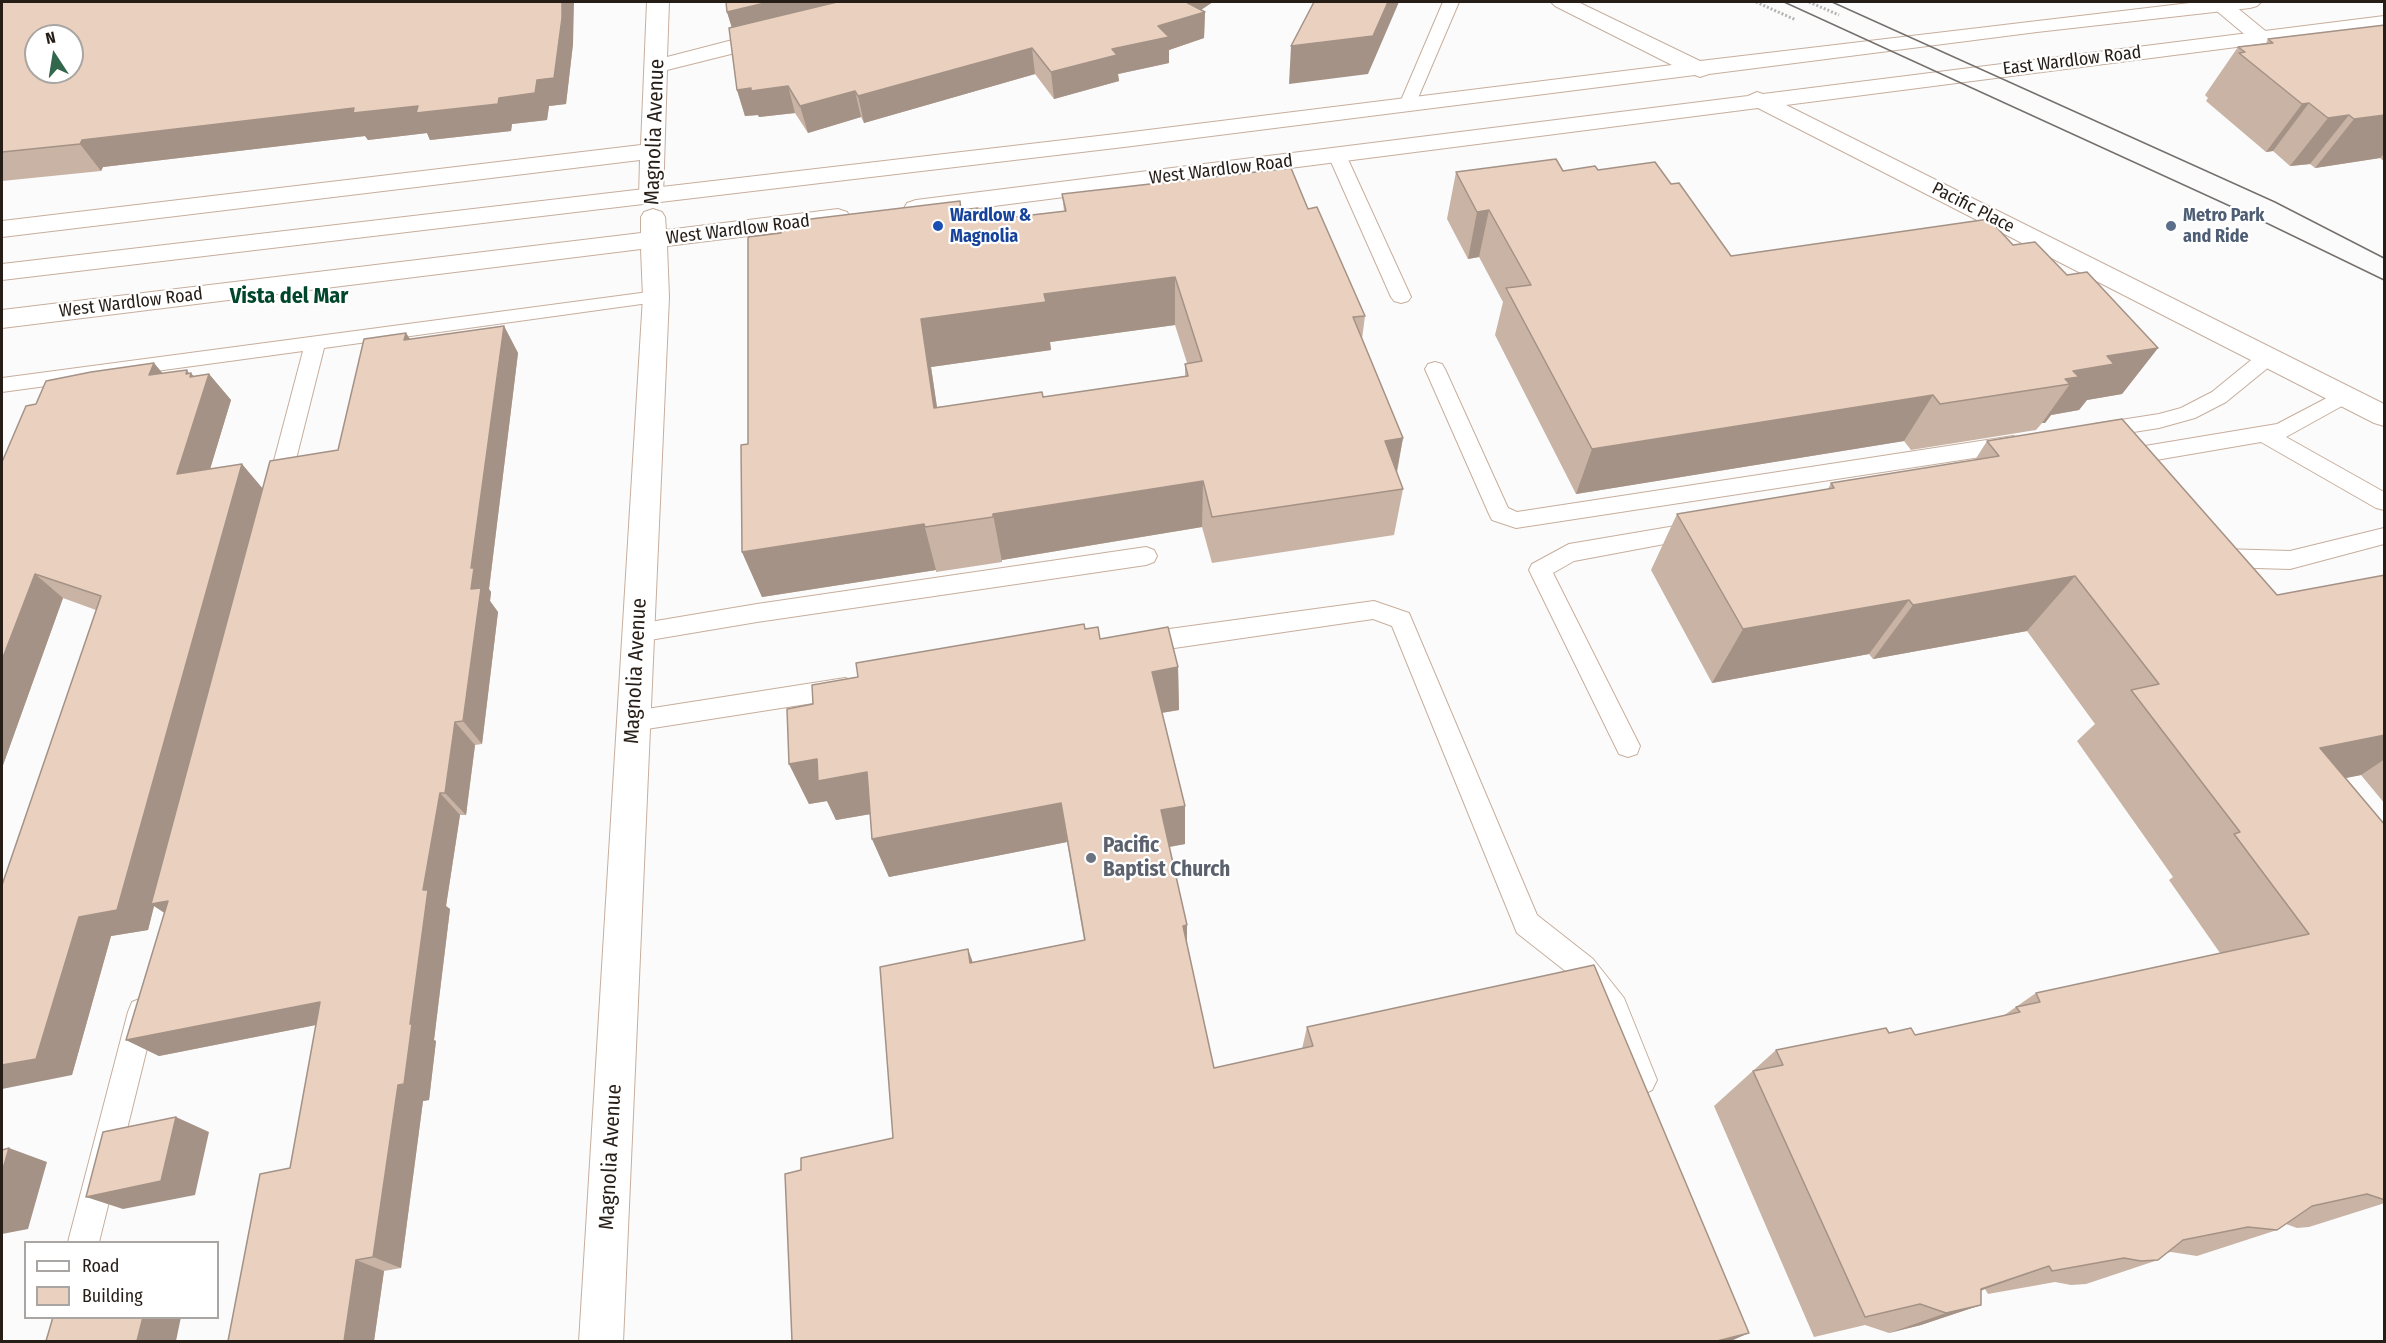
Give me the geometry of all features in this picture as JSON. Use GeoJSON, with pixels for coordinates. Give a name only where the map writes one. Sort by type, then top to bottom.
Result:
{"type":"FeatureCollection","features":[{"type":"Feature","properties":{"kind":"main road","name":"Magnolia Avenue"},"geometry":{"type":"LineString","coordinates":[[601,1341],[656,297],[656,240],[651,197],[658,2]]}},
{"type":"Feature","properties":{"kind":"main road","name":"Pacific Place"},"geometry":{"type":"LineString","coordinates":[[1562,2],[2385,416]]}},
{"type":"Feature","properties":{"kind":"main road","name":"East Wardlow Road"},"geometry":{"type":"LineString","coordinates":[[1697,69],[2219,3],[2250,2]]}},
{"type":"Feature","properties":{"kind":"main road"},"geometry":{"type":"LineString","coordinates":[[2219,3],[2263,38]]}},
{"type":"Feature","properties":{"kind":"main road","name":"East Wardlow Road"},"geometry":{"type":"LineString","coordinates":[[1760,100],[2385,22]]}},
{"type":"Feature","properties":{"kind":"main road"},"geometry":{"type":"LineString","coordinates":[[656,66],[798,30]]}},
{"type":"Feature","properties":{"kind":"main road","name":"West Wardlow Road"},"geometry":{"type":"LineString","coordinates":[[2,272],[651,197],[1697,69]]}},
{"type":"Feature","properties":{"kind":"main road","name":"West Wardlow Road"},"geometry":{"type":"LineString","coordinates":[[899,210],[1760,100]]}},
{"type":"Feature","properties":{"kind":"main road"},"geometry":{"type":"LineString","coordinates":[[2,229],[653,151]]}},
{"type":"Feature","properties":{"kind":"main road","name":"West Wardlow Road"},"geometry":{"type":"LineString","coordinates":[[2,319],[864,214]]}},
{"type":"Feature","properties":{"kind":"lane"},"geometry":{"type":"LineString","coordinates":[[1407,105],[1451,2]]}},
{"type":"Feature","properties":{"kind":"lane"},"geometry":{"type":"LineString","coordinates":[[1337,155],[1401,297]]}},
{"type":"Feature","properties":{"kind":"lane"},"geometry":{"type":"LineString","coordinates":[[2,385],[656,297]]}},
{"type":"Feature","properties":{"kind":"lane"},"geometry":{"type":"LineString","coordinates":[[270,517],[315,343]]}},
{"type":"Feature","properties":{"kind":"lane"},"geometry":{"type":"LineString","coordinates":[[2076,434],[2158,421],[2188,413],[2219,397],[2268,357]]}},
{"type":"Feature","properties":{"kind":"lane"},"geometry":{"type":"LineString","coordinates":[[1435,369],[1500,514],[1516,520],[1545,518],[2029,441]]}},
{"type":"Feature","properties":{"kind":"lane"},"geometry":{"type":"LineString","coordinates":[[2117,478],[2100,462],[2282,431],[2344,396]]}},
{"type":"Feature","properties":{"kind":"lane"},"geometry":{"type":"LineString","coordinates":[[2264,434],[2385,502]]}},
{"type":"Feature","properties":{"kind":"lane"},"geometry":{"type":"LineString","coordinates":[[1628,746],[1540,570],[1569,553],[1722,526]]}},
{"type":"Feature","properties":{"kind":"lane"},"geometry":{"type":"LineString","coordinates":[[2195,548],[2223,558],[2290,560],[2385,536]]}},
{"type":"Feature","properties":{"kind":"lane"},"geometry":{"type":"LineString","coordinates":[[638,633],[757,613],[1146,556]]}},
{"type":"Feature","properties":{"kind":"lane"},"geometry":{"type":"LineString","coordinates":[[1117,646],[1374,610],[1401,620],[1527,924],[1583,968],[1614,1008],[1653,1108]]}},
{"type":"Feature","properties":{"kind":"lane"},"geometry":{"type":"LineString","coordinates":[[634,721],[870,684]]}},
{"type":"Feature","properties":{"kind":"lane"},"geometry":{"type":"LineString","coordinates":[[83,1241],[148,989]]}},
{"type":"Feature","properties":{"kind":"path"},"geometry":{"type":"LineString","coordinates":[[1756,2],[1797,21]]}},
{"type":"Feature","properties":{"kind":"path"},"geometry":{"type":"LineString","coordinates":[[1809,2],[1840,16]]}},
{"type":"Feature","properties":{"kind":"building"},"geometry":{"type":"Polygon","coordinates":[[[2,2],[562,2],[554,78],[537,80],[535,93],[499,98],[498,104],[416,113],[418,106],[353,113],[354,108],[82,140],[80,144],[2,152],[2,2]]]}},
{"type":"Feature","properties":{"kind":"building"},"geometry":{"type":"Polygon","coordinates":[[[726,2],[769,2],[727,12],[726,2]]]}},
{"type":"Feature","properties":{"kind":"building"},"geometry":{"type":"Polygon","coordinates":[[[837,2],[1186,2],[1205,12],[1158,26],[1169,37],[1112,49],[1117,55],[1051,72],[1032,48],[858,96],[855,91],[800,106],[788,86],[751,91],[751,88],[737,90],[729,28],[837,2]]]}},
{"type":"Feature","properties":{"kind":"building"},"geometry":{"type":"Polygon","coordinates":[[[1314,2],[1388,2],[1373,36],[1291,46],[1314,2]]]}},
{"type":"Feature","properties":{"kind":"building"},"geometry":{"type":"Polygon","coordinates":[[[2385,25],[2385,115],[2354,119],[2349,115],[2328,118],[2309,103],[2302,104],[2239,53],[2245,52],[2238,47],[2273,43],[2268,39],[2385,25]]]}},
{"type":"Feature","properties":{"kind":"building"},"geometry":{"type":"Polygon","coordinates":[[[1556,159],[1563,171],[1595,166],[1598,170],[1655,162],[1671,184],[1679,183],[1731,256],[1989,219],[2013,245],[2035,242],[2067,275],[2087,272],[2158,348],[2107,356],[2114,364],[2073,371],[2079,377],[2065,379],[2070,384],[1940,404],[1933,395],[1592,449],[1506,288],[1531,285],[1489,210],[1477,212],[1456,172],[1556,159]]]}},
{"type":"Feature","properties":{"kind":"building"},"geometry":{"type":"Polygon","coordinates":[[[1291,168],[1308,209],[1317,207],[1365,316],[1353,317],[1403,438],[1385,441],[1403,489],[1212,517],[1203,481],[993,514],[993,517],[925,527],[924,524],[742,552],[741,445],[748,444],[748,237],[781,233],[781,230],[794,228],[794,221],[960,201],[961,210],[978,208],[980,221],[1066,211],[1062,194],[1291,168]],[[1175,277],[1044,294],[1046,302],[921,319],[934,408],[1042,392],[1043,397],[1188,376],[1185,364],[1202,361],[1175,277]]]}},
{"type":"Feature","properties":{"kind":"building"},"geometry":{"type":"Polygon","coordinates":[[[504,326],[471,568],[474,568],[471,589],[481,588],[463,721],[455,722],[445,793],[440,793],[423,890],[428,890],[404,1084],[398,1085],[373,1257],[356,1260],[344,1341],[228,1341],[260,1174],[290,1168],[320,1002],[126,1040],[168,901],[151,904],[270,461],[338,450],[364,339],[406,333],[404,340],[504,326]]]}},
{"type":"Feature","properties":{"kind":"building"},"geometry":{"type":"Polygon","coordinates":[[[154,363],[149,375],[187,370],[186,374],[191,373],[190,377],[209,374],[177,474],[242,464],[117,910],[79,917],[36,1059],[2,1065],[2,885],[101,596],[35,574],[2,660],[2,462],[26,406],[36,404],[46,381],[154,363]]]}},
{"type":"Feature","properties":{"kind":"building"},"geometry":{"type":"Polygon","coordinates":[[[2122,419],[2277,595],[2385,575],[2385,735],[2320,748],[2385,825],[2385,1200],[2367,1194],[2312,1206],[2277,1230],[2248,1227],[2183,1240],[2158,1260],[2141,1261],[2124,1258],[2052,1271],[2049,1266],[1981,1289],[1981,1305],[1946,1313],[1920,1304],[1865,1317],[1753,1071],[1783,1065],[1776,1050],[1886,1028],[1889,1033],[1911,1028],[1915,1035],[2020,1012],[2016,1007],[2040,1002],[2036,993],[2309,934],[2234,834],[2240,832],[2131,690],[2159,684],[2075,576],[1913,605],[1909,600],[1743,629],[1677,514],[1834,488],[1831,483],[1999,456],[1987,441],[2122,419]]]}},
{"type":"Feature","properties":{"kind":"building"},"geometry":{"type":"Polygon","coordinates":[[[1084,624],[1085,629],[1098,627],[1100,639],[1168,627],[1178,667],[1152,672],[1185,806],[1161,810],[1187,925],[1183,926],[1214,1068],[1313,1046],[1307,1027],[1594,965],[1749,1333],[1717,1341],[792,1341],[785,1174],[801,1170],[801,1158],[893,1138],[880,967],[968,949],[970,963],[1085,940],[1061,803],[872,839],[867,772],[818,781],[817,759],[789,764],[787,709],[813,704],[812,685],[858,677],[856,663],[1084,624]]]}},
{"type":"Feature","properties":{"kind":"building"},"geometry":{"type":"Polygon","coordinates":[[[176,1117],[161,1181],[86,1197],[103,1132],[176,1117]]]}},
{"type":"Feature","properties":{"kind":"building"},"geometry":{"type":"Polygon","coordinates":[[[9,1148],[2,1172],[2,1150],[9,1148]]]}},
{"type":"Feature","properties":{"kind":"building"},"geometry":{"type":"Polygon","coordinates":[[[52,1319],[142,1319],[137,1341],[46,1341],[52,1319]]]}},
{"type":"Feature","properties":{"kind":"tram line"},"geometry":{"type":"LineString","coordinates":[[1784,2],[2256,218],[2384,280]]}},
{"type":"Feature","properties":{"kind":"tram line"},"geometry":{"type":"LineString","coordinates":[[1832,2],[2275,202],[2384,258]]}},
{"type":"Feature","properties":{"kind":"place","name":"Wardlow & Magnolia"},"geometry":{"type":"Point","coordinates":[938,226]}},
{"type":"Feature","properties":{"kind":"place","name":"Metro Park and Ride"},"geometry":{"type":"Point","coordinates":[2171,226]}},
{"type":"Feature","properties":{"kind":"place","name":"Pacific Baptist Church"},"geometry":{"type":"Point","coordinates":[1091,858]}},
{"type":"Feature","properties":{"kind":"district","name":"Vista del Mar"},"geometry":{"type":"Point","coordinates":[289,297]}}]}
